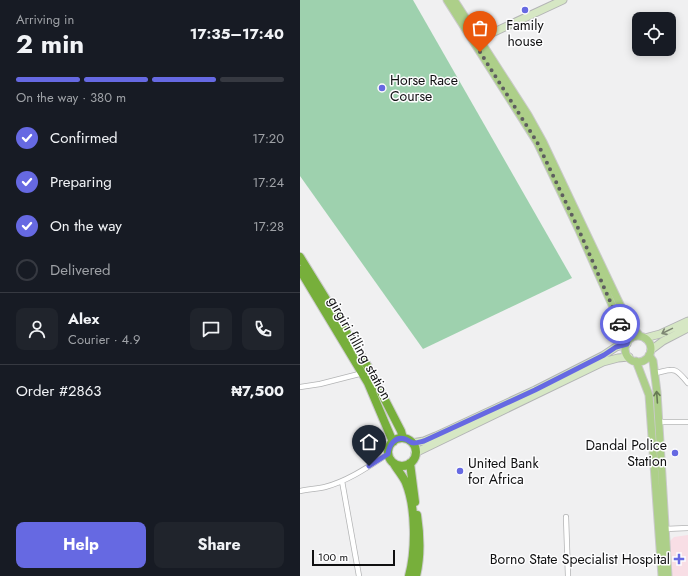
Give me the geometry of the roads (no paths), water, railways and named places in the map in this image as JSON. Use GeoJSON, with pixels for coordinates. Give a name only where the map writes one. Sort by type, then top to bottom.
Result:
{"type":"FeatureCollection","features":[{"type":"Feature","properties":{"kind":"highway"},"geometry":{"type":"LineString","coordinates":[[300,257],[375,380],[403,438],[412,443],[415,448],[413,460],[410,463],[402,466],[394,464]]}},
{"type":"Feature","properties":{"kind":"highway","name":"girgiri filling station"},"geometry":{"type":"LineString","coordinates":[[301,274],[363,373],[375,396],[393,442]]}},
{"type":"Feature","properties":{"kind":"highway"},"geometry":{"type":"LineString","coordinates":[[403,438],[393,442],[390,446],[388,454],[389,458],[406,484],[411,508],[413,554],[409,576]]}},
{"type":"Feature","properties":{"kind":"highway"},"geometry":{"type":"LineString","coordinates":[[410,463],[419,533],[419,554],[416,576]]}},
{"type":"Feature","properties":{"kind":"main road"},"geometry":{"type":"LineString","coordinates":[[447,0],[537,142],[599,268],[626,318],[651,345],[650,352],[653,361],[659,422],[668,576]]}},
{"type":"Feature","properties":{"kind":"main road"},"geometry":{"type":"LineString","coordinates":[[454,0],[543,142],[599,268],[628,342],[627,353],[632,359],[650,395],[662,576]]}},
{"type":"Feature","properties":{"kind":"main road"},"geometry":{"type":"LineString","coordinates":[[479,39],[555,2],[564,0]]}},
{"type":"Feature","properties":{"kind":"main road"},"geometry":{"type":"LineString","coordinates":[[412,443],[420,442],[436,436],[535,390],[604,355],[616,347],[628,342],[632,338],[660,334],[688,321]]}},
{"type":"Feature","properties":{"kind":"main road"},"geometry":{"type":"LineString","coordinates":[[415,453],[599,364],[610,360],[644,360],[650,352],[663,341],[688,328]]}},
{"type":"Feature","properties":{"kind":"street"},"geometry":{"type":"LineString","coordinates":[[654,373],[674,369],[678,371],[688,383]]}},
{"type":"Feature","properties":{"kind":"street"},"geometry":{"type":"LineString","coordinates":[[300,387],[320,384],[363,373]]}},
{"type":"Feature","properties":{"kind":"street"},"geometry":{"type":"LineString","coordinates":[[659,422],[688,422]]}},
{"type":"Feature","properties":{"kind":"street"},"geometry":{"type":"LineString","coordinates":[[300,491],[325,486],[359,473],[388,454]]}},
{"type":"Feature","properties":{"kind":"street"},"geometry":{"type":"LineString","coordinates":[[342,480],[360,576]]}},
{"type":"Feature","properties":{"kind":"street"},"geometry":{"type":"LineString","coordinates":[[566,518],[568,576]]}},
{"type":"Feature","properties":{"kind":"street"},"geometry":{"type":"LineString","coordinates":[[665,529],[688,528]]}},
{"type":"Feature","properties":{"kind":"place","name":"Family house"},"geometry":{"type":"Point","coordinates":[525,10]}},
{"type":"Feature","properties":{"kind":"place","name":"Horse Race Course"},"geometry":{"type":"Point","coordinates":[382,88]}},
{"type":"Feature","properties":{"kind":"place","name":"Dandal Police Station"},"geometry":{"type":"Point","coordinates":[675,453]}},
{"type":"Feature","properties":{"kind":"place","name":"United Bank for Africa"},"geometry":{"type":"Point","coordinates":[460,471]}},
{"type":"Feature","properties":{"kind":"place","name":"Borno State Specialist Hospital"},"geometry":{"type":"Point","coordinates":[679,559]}}]}
